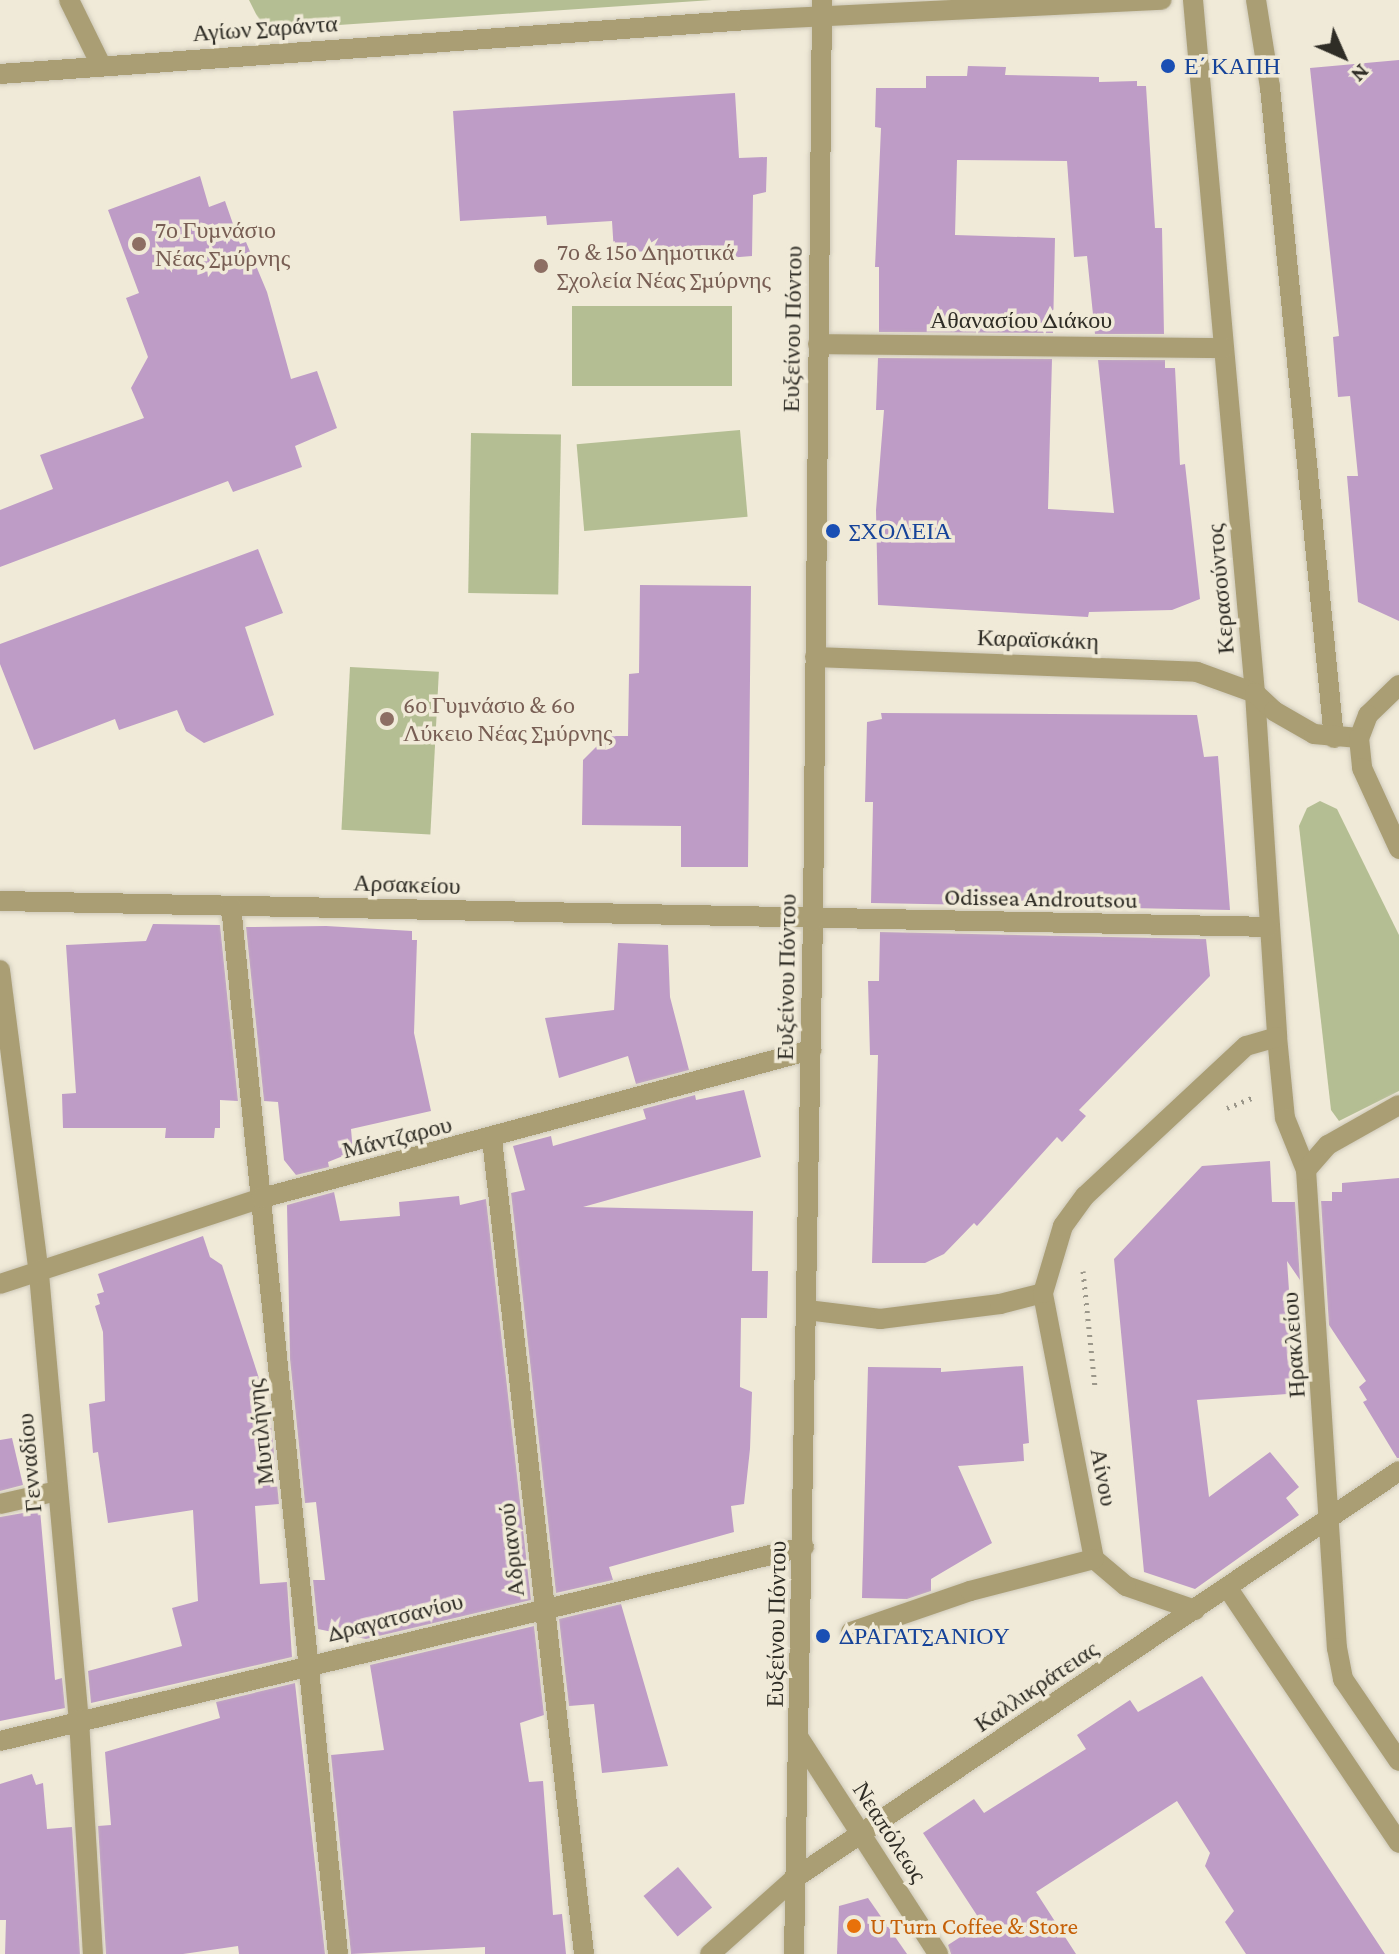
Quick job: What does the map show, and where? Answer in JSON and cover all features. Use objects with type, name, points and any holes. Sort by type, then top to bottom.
[{"type":"street","points":[[69,0],[101,65]]},
{"type":"street","name":"Αγίων Σαράντα","points":[[0,74],[822,9],[1162,0]]},
{"type":"street","name":"Κερασούντος","points":[[1193,0],[1255,693],[1282,1089],[1285,1118],[1306,1170]]},
{"type":"street","points":[[1256,0],[1270,87],[1334,738]]},
{"type":"street","name":"Ευξείνου Πόντου","points":[[794,1954],[804,1547],[822,9]]},
{"type":"street","name":"Αθανασίου Διάκου","points":[[818,344],[1223,348]]},
{"type":"street","name":"Καραϊσκάκη","points":[[815,657],[1197,672],[1255,693],[1295,726],[1334,738],[1359,738]]},
{"type":"street","points":[[1399,685],[1368,715],[1359,738],[1362,768],[1399,849]]},
{"type":"street","name":"Αρσακείου","points":[[0,901],[813,921]]},
{"type":"street","name":"Μυτιλήνης","points":[[231,906],[338,1954]]},
{"type":"street","name":"Odissea Androutsou","points":[[813,921],[1269,927]]},
{"type":"street","name":"Γενναδίου","points":[[0,970],[10,1097],[39,1274],[79,1720],[93,1954]]},
{"type":"street","points":[[807,1310],[880,1319],[1000,1304],[1043,1293],[1063,1226],[1085,1196],[1246,1046],[1277,1037]]},
{"type":"street","name":"Μάντζαρου","points":[[0,1284],[39,1274],[262,1198],[492,1139],[811,1050]]},
{"type":"street","points":[[1306,1170],[1328,1145],[1399,1105]]},
{"type":"street","name":"Αδριανού","points":[[492,1139],[584,1954]]},
{"type":"street","name":"Ηρακλείου","points":[[1306,1170],[1343,1679],[1399,1761]]},
{"type":"street","name":"Αίνου","points":[[1043,1293],[1094,1559]]},
{"type":"street","name":"Καλλικράτειας","points":[[710,1954],[795,1878],[1399,1471]]},
{"type":"street","points":[[0,1504],[57,1491]]},
{"type":"street","name":"Δραγατσανίου","points":[[0,1741],[310,1666],[544,1605],[804,1547]]},
{"type":"street","points":[[851,1632],[970,1591],[1094,1559],[1126,1586],[1195,1610]]},
{"type":"street","points":[[1227,1587],[1399,1843]]},
{"type":"street","name":"Νεαπόλεως","points":[[799,1738],[938,1954]]},
{"type":"path","points":[[1223,1110],[1282,1089]]},
{"type":"path","points":[[1083,1260],[1096,1398]]},
{"type":"green space","points":[[249,0],[712,0],[264,30]]},
{"type":"green space","points":[[572,306],[732,306],[732,386],[572,386]]},
{"type":"green space","points":[[740,430],[748,517],[584,531],[577,444]]},
{"type":"green space","points":[[471,433],[561,435],[558,595],[468,593]]},
{"type":"green space","points":[[350,667],[439,672],[430,834],[341,830]]},
{"type":"green space","points":[[1320,801],[1337,809],[1399,935],[1399,1091],[1339,1121],[1331,1110],[1299,826],[1307,808]]},
{"type":"building","points":[[1399,60],[1399,621],[1358,602],[1347,476],[1358,476],[1350,396],[1338,397],[1333,337],[1339,336],[1310,68]]},
{"type":"building","points":[[968,66],[1006,67],[1005,75],[1099,77],[1099,82],[1137,81],[1137,86],[1146,86],[1155,228],[1162,228],[1164,334],[1095,334],[1087,256],[1074,257],[1067,161],[957,160],[955,235],[1055,238],[1053,333],[879,332],[879,267],[875,267],[881,128],[875,127],[876,88],[926,88],[926,76],[967,76]]},
{"type":"building","points":[[735,93],[739,158],[767,157],[766,192],[753,195],[752,256],[703,260],[702,248],[614,253],[612,221],[547,225],[546,216],[460,221],[453,111]]},
{"type":"building","points":[[200,176],[209,207],[225,201],[240,244],[246,242],[267,292],[291,379],[317,371],[337,428],[295,446],[302,467],[233,492],[228,481],[0,567],[0,510],[53,489],[40,455],[144,418],[131,388],[148,357],[126,298],[139,293],[108,210]]},
{"type":"building","points":[[878,358],[1052,359],[1048,509],[1114,513],[1098,360],[1165,360],[1165,368],[1175,368],[1180,465],[1185,464],[1200,599],[1172,610],[1089,612],[1088,617],[878,605],[876,510],[884,410],[876,410]]},
{"type":"building","points":[[258,549],[283,613],[245,627],[274,715],[204,743],[186,731],[177,710],[119,730],[115,719],[34,750],[0,664],[0,644]]},
{"type":"building","points":[[640,585],[751,586],[748,867],[681,867],[681,826],[582,825],[583,760],[607,736],[628,736],[629,674],[639,673]]},
{"type":"building","points":[[881,713],[1197,715],[1204,757],[1218,756],[1230,910],[871,903],[873,802],[865,802],[867,722],[882,719]]},
{"type":"building","points":[[153,924],[220,925],[238,1101],[220,1100],[220,1128],[215,1128],[214,1138],[165,1138],[166,1128],[63,1128],[62,1094],[76,1093],[66,945],[146,941]]},
{"type":"building","points":[[326,926],[412,931],[412,940],[417,940],[414,1033],[431,1111],[351,1129],[353,1152],[328,1162],[329,1167],[296,1175],[284,1160],[278,1102],[264,1101],[246,927]]},
{"type":"building","points":[[880,932],[1206,939],[1210,976],[1079,1110],[1086,1116],[1062,1142],[1057,1137],[977,1226],[974,1223],[944,1254],[925,1263],[872,1263],[878,1055],[870,1055],[868,981],[879,981]]},
{"type":"building","points":[[618,943],[668,945],[670,997],[689,1070],[636,1084],[628,1056],[559,1078],[545,1018],[614,1010]]},
{"type":"building","points":[[744,1090],[761,1157],[583,1207],[753,1211],[752,1271],[768,1271],[767,1318],[741,1318],[740,1387],[752,1392],[744,1504],[731,1506],[734,1532],[609,1567],[613,1580],[556,1593],[511,1193],[525,1190],[513,1146],[551,1136],[553,1146],[646,1119],[643,1109],[695,1095],[696,1100]]},
{"type":"building","points":[[1270,1161],[1272,1202],[1295,1202],[1300,1280],[1287,1261],[1295,1379],[1287,1380],[1287,1394],[1197,1400],[1209,1497],[1270,1452],[1299,1487],[1286,1498],[1299,1515],[1195,1589],[1144,1572],[1114,1259],[1202,1166]]},
{"type":"building","points":[[1399,1178],[1397,1458],[1363,1402],[1367,1400],[1359,1387],[1366,1381],[1329,1325],[1321,1201],[1332,1201],[1332,1192],[1342,1192],[1342,1183]]},
{"type":"building","points":[[334,1192],[340,1221],[400,1216],[399,1202],[459,1196],[460,1205],[486,1199],[531,1600],[366,1639],[318,1629],[313,1580],[325,1580],[316,1502],[305,1503],[290,1359],[287,1205]]},
{"type":"building","points":[[203,1236],[210,1257],[222,1265],[270,1412],[279,1504],[255,1506],[260,1584],[287,1582],[292,1657],[91,1703],[88,1671],[182,1646],[172,1608],[198,1601],[193,1510],[108,1523],[98,1452],[93,1453],[89,1404],[105,1401],[103,1332],[95,1306],[100,1304],[97,1294],[104,1292],[98,1274]]},
{"type":"building","points":[[1023,1366],[1029,1443],[1023,1444],[1024,1461],[958,1466],[992,1543],[931,1579],[931,1591],[907,1599],[862,1598],[868,1367],[941,1368],[941,1372]]},
{"type":"building","points":[[12,1438],[23,1485],[0,1491],[0,1440]]},
{"type":"building","points":[[40,1510],[55,1680],[62,1678],[65,1708],[0,1721],[0,1517]]},
{"type":"building","points":[[621,1604],[668,1766],[602,1773],[594,1704],[569,1706],[559,1619]]},
{"type":"building","points":[[534,1626],[544,1715],[520,1723],[529,1782],[543,1781],[553,1915],[562,1914],[566,1954],[485,1954],[485,1947],[351,1954],[331,1755],[384,1750],[370,1665]]},
{"type":"building","points":[[1202,1676],[1385,1954],[1246,1954],[1225,1922],[1234,1911],[1205,1866],[1210,1853],[1177,1801],[1036,1892],[1076,1954],[951,1954],[948,1945],[982,1923],[923,1833],[974,1799],[984,1813],[1086,1749],[1077,1735],[1130,1700],[1138,1712]]},
{"type":"building","points":[[295,1683],[325,1954],[239,1954],[238,1946],[183,1954],[106,1954],[98,1826],[111,1825],[105,1752],[220,1718],[216,1702]]},
{"type":"building","points":[[32,1774],[36,1785],[43,1783],[47,1829],[72,1827],[80,1954],[5,1954],[6,1920],[0,1920],[0,1784]]},
{"type":"building","points":[[678,1867],[712,1908],[678,1937],[644,1896]]},
{"type":"building","points":[[868,1898],[907,1954],[837,1954],[839,1906]]},
{"type":"place","name":"Ε΄ ΚΑΠΗ","points":[[1168,66]]},
{"type":"place","name":"7ο Γυμνάσιο Νέας Σμύρνης","points":[[139,244]]},
{"type":"place","name":"7ο & 15ο Δημοτικά Σχολεία Νέας Σμύρνης","points":[[541,266]]},
{"type":"place","name":"ΣΧΟΛΕΙΑ","points":[[833,531]]},
{"type":"place","name":"6ο Γυμνάσιο & 6ο Λύκειο Νέας Σμύρνης","points":[[387,719]]},
{"type":"place","name":"ΔΡΑΓΑΤΣΑΝΙΟΥ","points":[[823,1636]]},
{"type":"place","name":"U Turn Coffee & Store","points":[[854,1926]]}]
